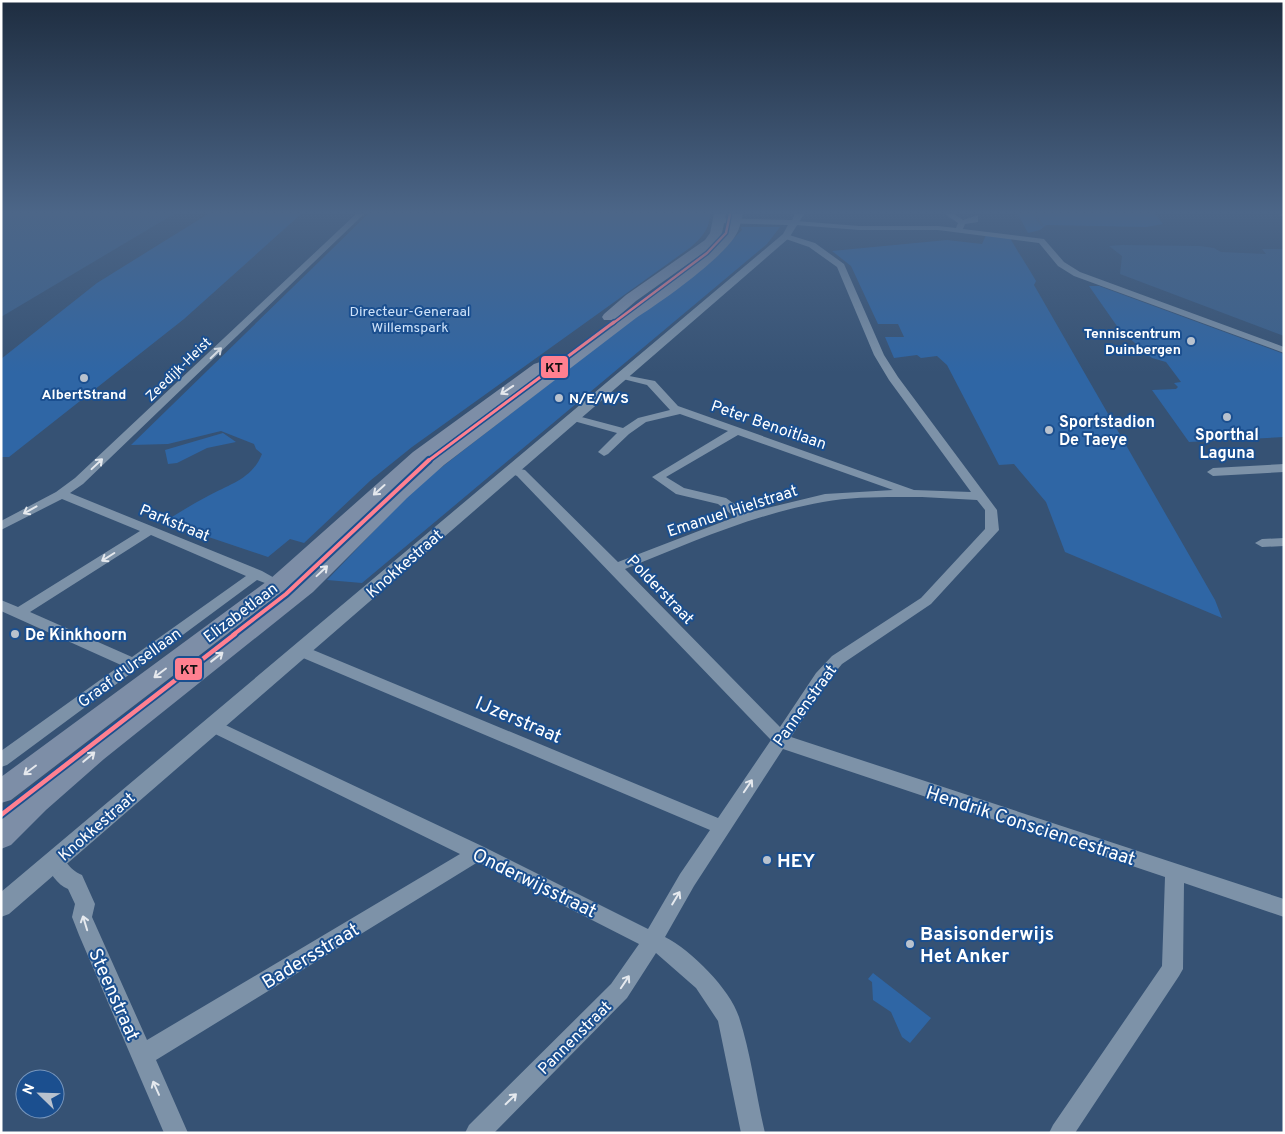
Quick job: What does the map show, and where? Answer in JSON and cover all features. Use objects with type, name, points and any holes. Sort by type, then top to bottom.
[{"type":"main road","name":"Elizabetlaan","points":[[1,792],[278,584],[419,456],[675,267]]},
{"type":"main road","name":"Elizabetlaan","points":[[1,837],[36,802],[81,764],[305,587],[400,494],[438,461],[624,320],[652,302],[696,267]]},
{"type":"street","name":"Zeedijk-Heist","points":[[1,526],[60,495],[79,481],[305,267]]},
{"type":"street","name":"Knokkestraat","points":[[1,907],[750,267]]},
{"type":"street","name":"Pannenstraat","points":[[477,1133],[619,991],[722,827],[822,677],[837,660],[926,601],[983,542],[992,530],[993,518],[991,510],[892,378],[879,355],[841,267]]},
{"type":"street","points":[[1066,267],[1077,274],[1284,350]]},
{"type":"street","name":"Peter Benoitlaan","points":[[623,376],[651,383],[671,405],[681,410],[908,490],[911,494]]},
{"type":"street","points":[[604,452],[625,432],[642,420],[681,410]]},
{"type":"street","points":[[574,418],[625,432]]},
{"type":"street","points":[[738,430],[658,477],[680,492],[722,501],[746,519]]},
{"type":"street","points":[[1213,472],[1284,468]]},
{"type":"street","name":"Polderstraat","points":[[512,471],[520,473],[616,568],[780,738]]},
{"type":"street","name":"Emanuel Hielstraat","points":[[616,568],[746,519],[784,507],[825,498],[911,494],[981,496]]},
{"type":"street","name":"Parkstraat","points":[[60,495],[71,497],[278,584]]},
{"type":"street","points":[[19,613],[149,531]]},
{"type":"street","points":[[1262,543],[1284,542]]},
{"type":"street","name":"Graaf d'Ursellaan","points":[[1,760],[257,574]]},
{"type":"street","points":[[1,605],[134,664]]},
{"type":"street","name":"IJzerstraat","points":[[301,651],[722,827]]},
{"type":"street","name":"Onderwijsstraat","points":[[213,726],[477,853],[666,948],[704,982],[728,1017],[753,1133]]},
{"type":"street","name":"Hendrik Consciencestraat","points":[[780,738],[804,750],[1284,908]]},
{"type":"street","name":"Badersstraat","points":[[142,1056],[477,853]]},
{"type":"street","name":"Steenstraat","points":[[54,862],[68,880],[75,881],[84,904],[82,917],[176,1133]]},
{"type":"street","points":[[1061,1133],[1172,969],[1175,872]]},
{"type":"green space","points":[[123,267],[242,267],[184,319],[9,457],[1,457],[1,359],[97,283]]},
{"type":"green space","name":"Directeur-Generaal Willemspark","points":[[314,267],[663,267],[412,447],[371,480],[304,543],[290,539],[268,557],[164,522],[246,475],[258,462],[262,454],[256,449],[254,444],[221,431],[168,444],[131,445]]},
{"type":"green space","points":[[700,267],[740,267],[362,583],[327,580],[416,487]]},
{"type":"green space","name":"Sportstadion De Taeye","points":[[851,267],[1027,267],[1036,281],[1034,285],[1215,600],[1222,618],[1065,552],[1046,502],[1014,464],[999,465],[947,365],[937,356],[921,358],[917,355],[894,358],[885,337],[904,337],[898,324],[878,324]]},
{"type":"green space","points":[[1089,286],[1099,286],[1284,354],[1284,437],[1189,442],[1152,390],[1176,389],[1178,387],[1174,383],[1181,382],[1166,362],[1152,358],[1119,329]]},
{"type":"green space","points":[[223,433],[236,442],[207,448],[177,463],[168,464],[165,450]]},
{"type":"green space","points":[[873,973],[931,1018],[910,1043],[902,1037],[891,1012],[873,1000],[872,982],[868,979]]},
{"type":"shaded area","points":[[1,267],[85,267],[1,317]]},
{"type":"shaded area","points":[[1121,267],[1284,267],[1284,336],[1120,274]]},
{"type":"transit line","name":"KT","points":[[1,815],[286,594],[429,460],[688,267]]},
{"type":"place","name":"Tenniscentrum Duinbergen","points":[[1191,341]]},
{"type":"place","name":"AlbertStrand","points":[[84,378]]},
{"type":"place","name":"N/E/W/S","points":[[559,398]]},
{"type":"place","name":"Sporthal Laguna","points":[[1227,417]]},
{"type":"place","name":"Sportstadion De Taeye","points":[[1049,430]]},
{"type":"place","name":"De Kinkhoorn","points":[[15,634]]},
{"type":"place","name":"HEY","points":[[767,860]]},
{"type":"place","name":"Basisonderwijs Het Anker","points":[[910,944]]}]
